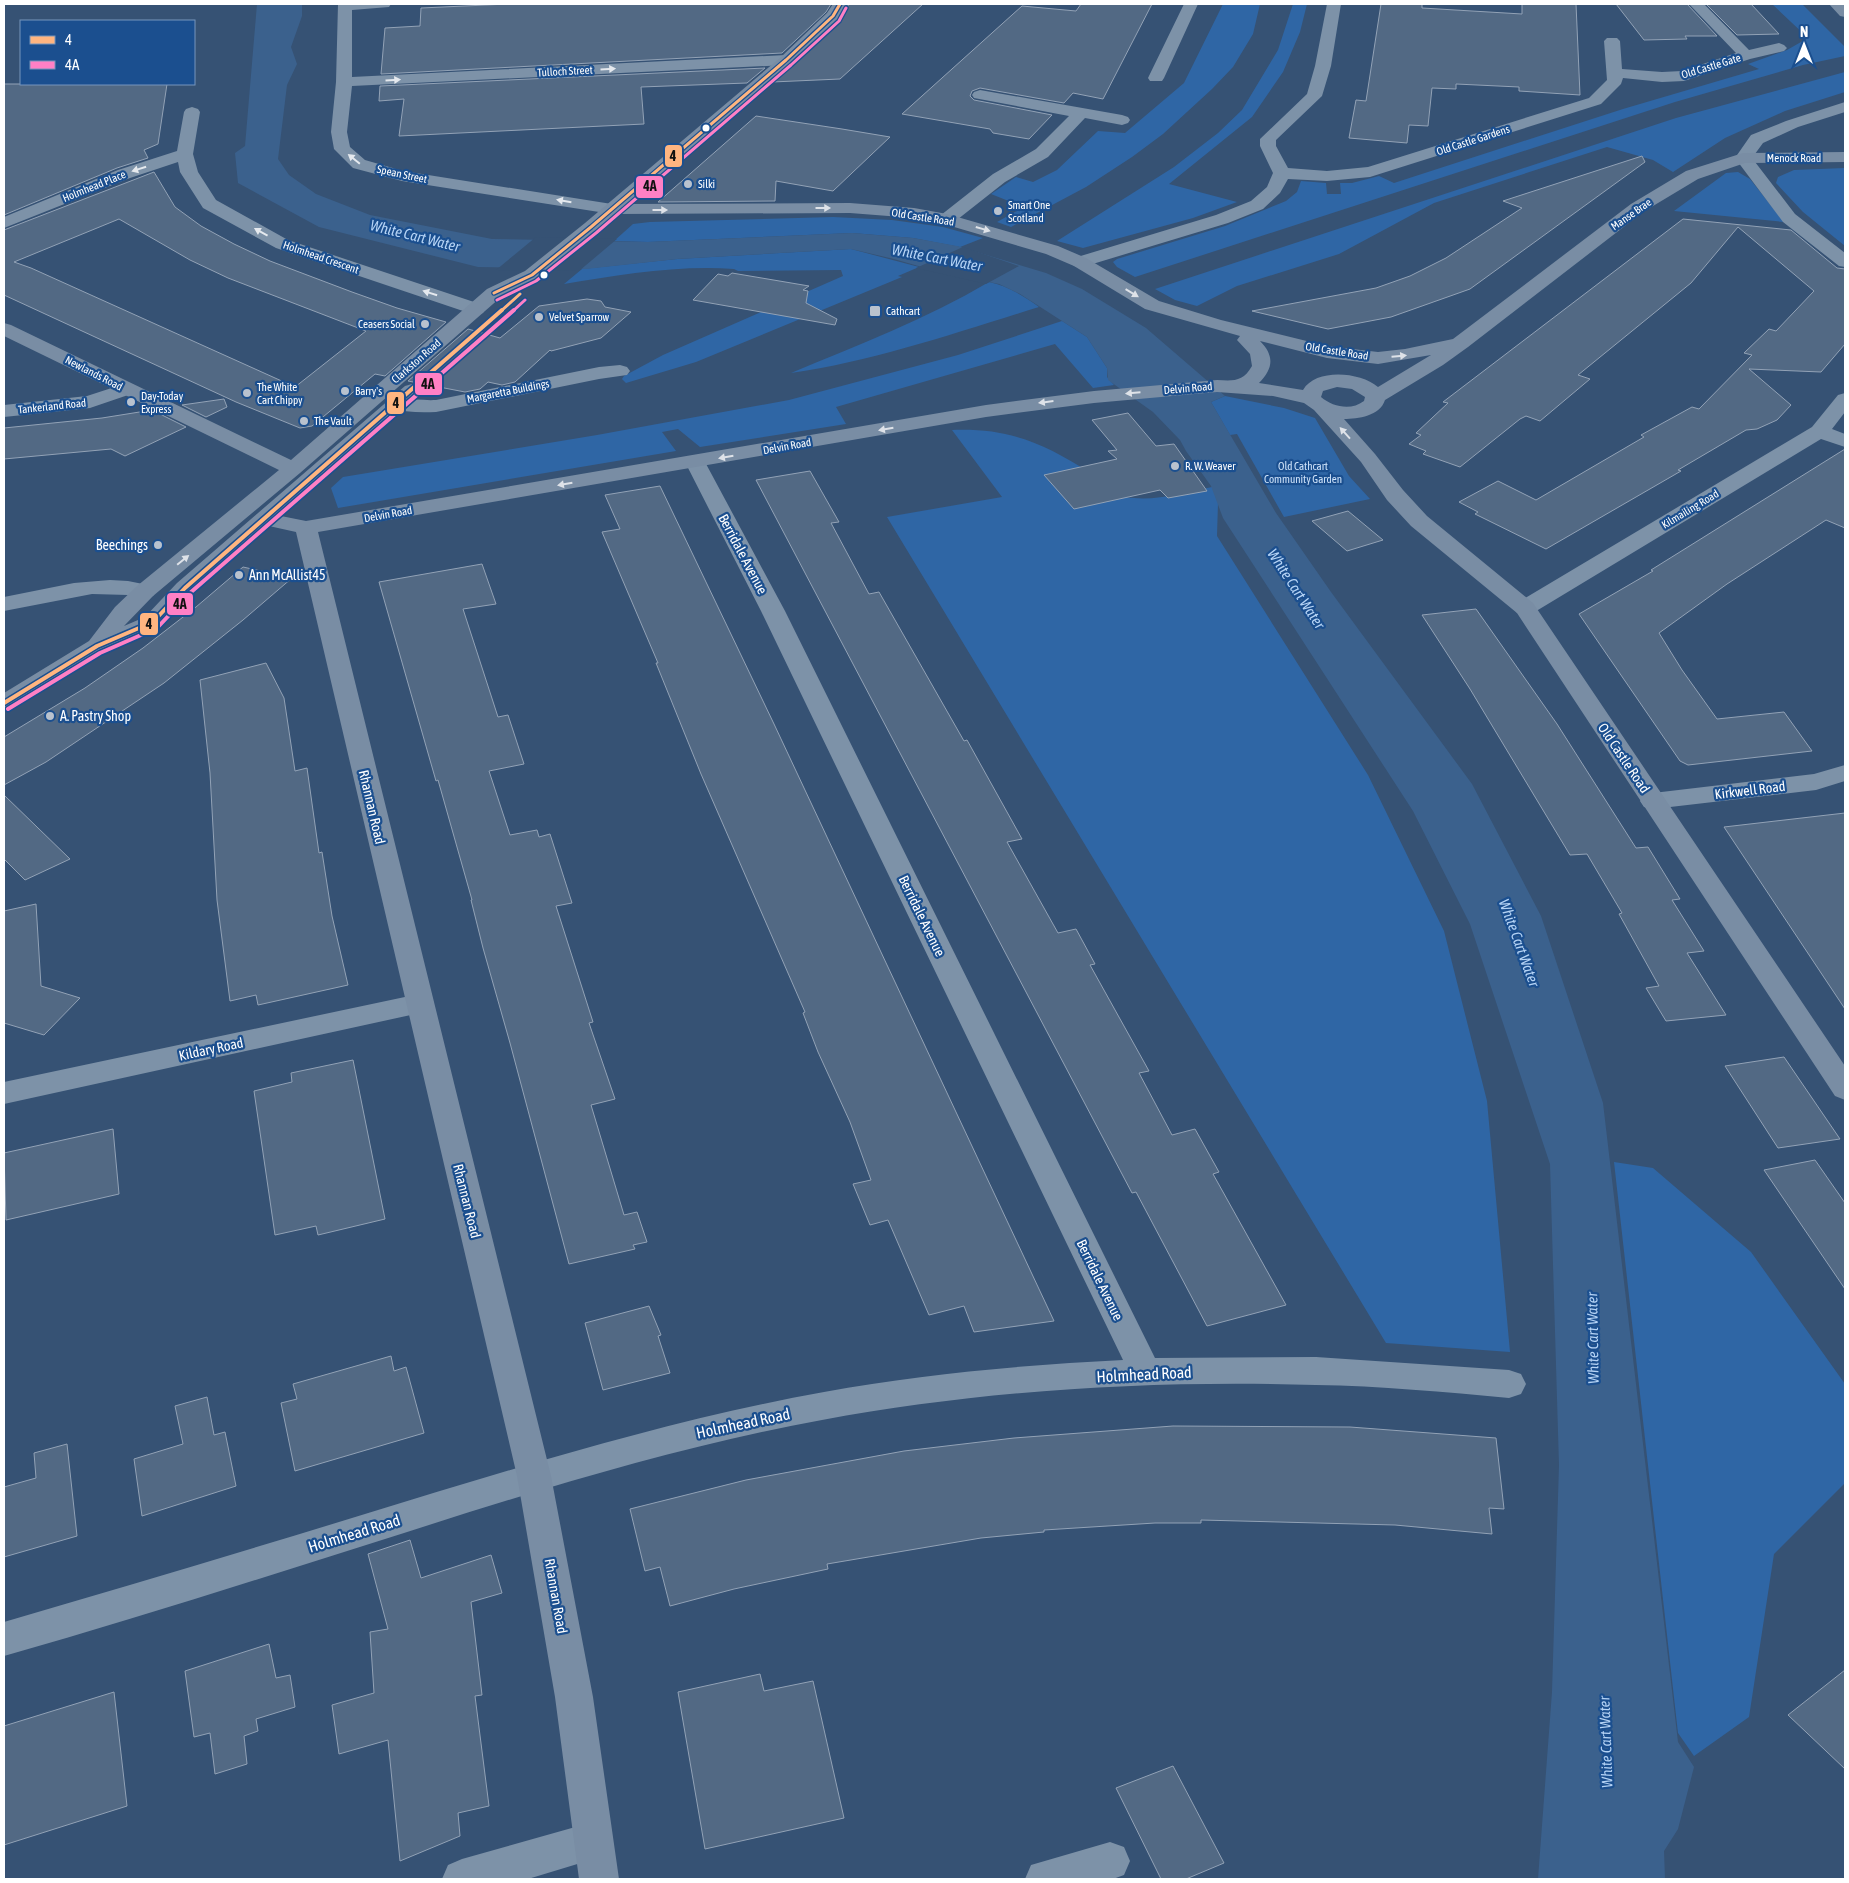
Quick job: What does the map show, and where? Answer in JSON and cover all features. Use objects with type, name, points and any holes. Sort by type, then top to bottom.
[{"type":"main road","points":[[532,275],[612,210],[786,60],[833,16],[840,4]]},
{"type":"main road","points":[[1836,4],[1845,13]]},
{"type":"main road","name":"Menock Road","points":[[1744,158],[1845,157]]},
{"type":"main road","name":"Manse Brae","points":[[1374,400],[1461,343],[1637,208],[1692,175],[1744,158]]},
{"type":"main road","name":"Old Castle Road","points":[[612,210],[850,208],[914,213],[947,219],[1052,250],[1080,262],[1152,306],[1214,324],[1327,352],[1378,358],[1406,356],[1461,343]]},
{"type":"main road","name":"Clarkston Road","points":[[97,646],[123,612],[145,591],[292,468],[494,293],[532,275]]},
{"type":"main road","name":"Clarkston Road","points":[[4,703],[97,646],[153,622],[185,588],[266,519],[520,294],[532,275]]},
{"type":"main road","name":"Old Castle Road","points":[[1214,324],[1309,368],[1366,388],[1374,400]]},
{"type":"main road","name":"Newlands Road","points":[[4,328],[292,468]]},
{"type":"main road","points":[[1239,387],[1250,382],[1256,375],[1262,362],[1261,355],[1248,340]]},
{"type":"main road","name":"Manse Brae","points":[[1343,381],[1377,379],[1400,374],[1436,361]]},
{"type":"main road","points":[[1343,381],[1319,384],[1310,393],[1316,403],[1331,410],[1352,412],[1370,407],[1374,400]]},
{"type":"main road","name":"Delvin Road","points":[[266,519],[306,528],[996,410],[1094,397],[1217,386],[1273,390],[1316,403]]},
{"type":"main road","points":[[1368,458],[1368,435],[1374,400]]},
{"type":"main road","name":"Old Castle Road","points":[[1316,403],[1368,458],[1395,495],[1419,520],[1525,608],[1845,1089]]},
{"type":"main road","name":"Clarkston Road","points":[[266,519],[292,468]]},
{"type":"main road","name":"Rhannan Road","points":[[306,528],[534,1476],[574,1698],[599,1879]]},
{"type":"street","points":[[345,5],[384,4]]},
{"type":"street","points":[[1156,78],[1191,4]]},
{"type":"street","points":[[1080,262],[1222,219],[1257,206],[1274,189],[1282,173],[1268,146],[1268,139],[1314,96],[1323,66],[1334,4]]},
{"type":"street","name":"Old Castle Gate","points":[[1696,4],[1746,55]]},
{"type":"street","name":"Spean Street","points":[[345,5],[344,82],[339,132],[342,149],[359,164],[402,176],[612,210]]},
{"type":"street","points":[[1612,42],[1616,73]]},
{"type":"street","name":"Old Castle Gate","points":[[1616,73],[1662,77],[1684,76],[1746,55],[1779,48]]},
{"type":"street","name":"Tulloch Street","points":[[344,82],[786,60]]},
{"type":"street","name":"Old Castle Gardens","points":[[1282,173],[1327,176],[1361,173],[1404,163],[1595,101],[1615,81],[1616,73]]},
{"type":"street","points":[[980,95],[1122,120]]},
{"type":"street","points":[[1845,106],[1792,124],[1757,139],[1744,158],[1789,218],[1845,262]]},
{"type":"street","name":"Holmhead Crescent","points":[[192,112],[185,154],[189,172],[209,204],[282,244],[476,309]]},
{"type":"street","points":[[947,219],[998,178],[1042,153],[1081,113]]},
{"type":"street","name":"Holmhead Place","points":[[4,223],[124,174],[185,154]]},
{"type":"street","name":"Margaretta Buildings","points":[[395,404],[416,407],[436,406],[599,373],[620,371]]},
{"type":"street","name":"Tankerland Road","points":[[4,411],[90,402],[127,389]]},
{"type":"street","name":"Kilmailing Road","points":[[1525,608],[1818,431],[1845,399]]},
{"type":"street","points":[[1818,431],[1845,441]]},
{"type":"street","name":"Berridale Avenue","points":[[694,462],[773,612],[1146,1373]]},
{"type":"street","points":[[4,604],[98,587],[132,587],[145,591]]},
{"type":"street","name":"Kirkwell Road","points":[[1653,802],[1816,782],[1845,773]]},
{"type":"street","name":"Kildary Road","points":[[4,1093],[419,1004]]},
{"type":"street","name":"Holmhead Road","points":[[4,1639],[246,1567],[534,1476],[737,1424],[890,1395],[1032,1380],[1225,1370],[1316,1371],[1510,1384]]},
{"type":"street","points":[[462,1879],[593,1841]]},
{"type":"street","points":[[1044,1879],[1110,1861]]},
{"type":"green space","points":[[1223,4],[1260,4],[1253,34],[1233,67],[1212,89],[1163,134],[1086,187],[1011,227],[997,222],[1024,207],[991,194],[1016,177],[1033,182],[1057,170],[1098,131],[1125,133],[1184,83]]},
{"type":"green space","points":[[1293,4],[1307,4],[1300,32],[1283,72],[1252,117],[1169,184],[1237,202],[1193,218],[1083,248],[1057,241],[1174,167],[1218,133],[1242,110],[1278,50]]},
{"type":"green space","points":[[1772,4],[1802,4],[1845,47],[1845,56],[1803,65],[1675,102],[1135,277],[1117,267],[1113,262],[1117,259],[1225,226],[1286,201],[1297,192],[1301,181],[1326,183],[1327,194],[1341,194],[1340,183],[1352,183],[1379,176],[1394,183],[1623,109],[1759,69],[1748,64],[1787,50],[1808,38]]},
{"type":"green space","points":[[1845,72],[1845,92],[1785,111],[1725,138],[1673,172],[1653,160],[1607,147],[1434,203],[1339,254],[1237,286],[1197,306],[1175,300],[1155,289],[1676,118]]},
{"type":"green space","points":[[1845,168],[1845,246],[1803,212],[1776,183],[1778,177],[1794,170]]},
{"type":"green space","points":[[1738,172],[1750,179],[1784,222],[1674,211],[1726,173]]},
{"type":"green space","points":[[833,217],[892,220],[943,227],[983,238],[960,247],[913,238],[852,233],[648,242],[614,241],[633,224],[650,222]]},
{"type":"green space","points":[[851,249],[919,267],[898,276],[902,277],[696,362],[626,383],[622,379],[624,376],[663,355],[843,276],[841,270],[738,271],[734,269],[691,268],[606,277],[564,284],[582,269],[677,259]]},
{"type":"green space","points":[[989,282],[1016,292],[1039,307],[885,353],[822,368],[791,373],[916,320]]},
{"type":"green space","points":[[1062,321],[1087,337],[1107,368],[1107,377],[1114,385],[1093,388],[1055,344],[836,407],[846,424],[700,447],[678,429],[662,432],[676,451],[338,508],[331,488],[343,477],[597,435],[789,400],[958,355]]},
{"type":"green space","name":"Old Cathcart Community Garden","points":[[1225,396],[1284,408],[1315,418],[1349,476],[1370,499],[1284,517],[1237,434],[1230,435],[1211,402]]},
{"type":"green space","points":[[952,430],[991,432],[1025,439],[1074,462],[1125,497],[1158,498],[1212,487],[1218,503],[1217,536],[1368,775],[1444,931],[1487,1101],[1510,1352],[1386,1343],[887,517],[1002,497]]},
{"type":"green space","points":[[1614,1162],[1653,1168],[1751,1252],[1845,1384],[1845,1483],[1774,1554],[1749,1717],[1694,1756],[1678,1733]]},
{"type":"water","name":"White Cart Water","points":[[257,4],[302,4],[302,16],[291,47],[297,64],[287,85],[278,159],[289,175],[316,194],[370,215],[492,239],[648,242],[852,233],[913,238],[957,246],[1046,273],[1082,289],[1146,328],[1225,396],[1211,402],[1276,513],[1331,592],[1472,784],[1541,916],[1603,1103],[1678,1742],[1694,1767],[1678,1829],[1664,1851],[1665,1879],[1538,1879],[1552,1692],[1559,1465],[1550,1164],[1470,924],[1413,811],[1223,518],[1211,486],[1180,440],[1153,412],[1108,380],[1107,368],[1087,337],[1020,294],[999,284],[939,272],[851,249],[677,259],[586,269],[478,267],[319,227],[238,183],[235,153],[245,146]]},
{"type":"pier","points":[[536,237],[617,239],[579,271],[496,270]]},
{"type":"pier","points":[[963,247],[1019,266],[986,284],[916,268]]},
{"type":"building","points":[[508,4],[831,4],[826,12],[782,53],[381,74],[385,28],[420,26],[421,8]]},
{"type":"building","points":[[849,4],[923,4],[840,79],[772,82],[839,20]]},
{"type":"building","points":[[1081,4],[1152,4],[1103,99],[1073,93],[1064,103],[980,88],[972,91],[970,96],[974,100],[1052,115],[1029,139],[993,133],[990,129],[902,114],[1022,6],[1076,11]]},
{"type":"building","points":[[1381,4],[1422,4],[1422,8],[1522,14],[1522,4],[1576,4],[1580,95],[1519,91],[1519,87],[1456,84],[1456,89],[1432,88],[1428,126],[1409,125],[1407,143],[1349,138],[1356,100],[1366,101]]},
{"type":"building","points":[[1616,4],[1687,4],[1717,36],[1685,36],[1687,39],[1644,40]]},
{"type":"building","points":[[1706,4],[1751,4],[1779,34],[1737,35]]},
{"type":"building","points":[[765,68],[747,83],[641,87],[644,124],[399,136],[404,99],[379,101],[380,86]]},
{"type":"building","points":[[4,84],[167,85],[158,144],[144,150],[148,158],[117,168],[4,215]]},
{"type":"building","points":[[756,116],[890,137],[833,191],[776,181],[775,201],[658,202]]},
{"type":"building","points":[[1642,156],[1645,162],[1470,289],[1391,317],[1328,329],[1252,311],[1376,288],[1410,276],[1446,258],[1522,208],[1503,201]]},
{"type":"building","points":[[154,172],[175,207],[201,226],[234,244],[270,261],[352,292],[397,308],[446,322],[385,376],[375,374],[312,426],[300,428],[236,402],[4,295],[4,230]],"holes":[[[119,219],[190,260],[228,278],[366,331],[295,387],[14,262]]]},
{"type":"building","points":[[1683,219],[1791,230],[1837,268],[1845,269],[1845,344],[1821,372],[1749,369],[1791,405],[1777,420],[1757,429],[1746,430],[1678,470],[1681,471],[1546,549],[1475,514],[1478,512],[1459,502],[1498,481],[1536,500],[1644,437],[1641,435],[1692,407],[1699,409],[1752,355],[1744,353],[1769,329],[1776,331],[1814,291],[1738,227],[1691,283],[1578,375],[1590,379],[1540,421],[1526,416],[1520,419],[1460,467],[1423,454],[1426,451],[1409,444],[1421,435],[1416,433],[1448,403],[1443,402]]},
{"type":"building","points":[[732,273],[809,286],[803,290],[808,291],[806,303],[837,319],[835,325],[693,300],[718,274],[728,276]]},
{"type":"building","points":[[587,299],[601,301],[605,307],[631,312],[601,338],[550,350],[515,382],[502,385],[488,382],[480,389],[465,392],[408,381],[468,329],[500,338],[539,306]]},
{"type":"building","points":[[224,399],[227,407],[206,417],[182,405]]},
{"type":"building","points":[[152,410],[186,427],[125,456],[111,449],[4,459],[4,428],[102,418]]},
{"type":"building","points":[[1128,413],[1156,446],[1174,444],[1207,491],[1168,498],[1160,490],[1074,509],[1044,475],[1117,459],[1108,451],[1117,450],[1092,420]]},
{"type":"building","points":[[1845,449],[1845,528],[1826,520],[1727,584],[1659,633],[1682,670],[1717,719],[1784,712],[1812,751],[1688,765],[1680,761],[1579,614],[1653,571],[1651,570]]},
{"type":"building","points":[[810,471],[839,522],[831,523],[869,594],[879,592],[964,741],[967,740],[1022,839],[1007,842],[1058,933],[1076,929],[1095,964],[1090,965],[1149,1071],[1139,1073],[1172,1135],[1195,1129],[1219,1172],[1213,1174],[1286,1305],[1207,1326],[1136,1192],[1132,1193],[756,480]]},
{"type":"building","points":[[660,486],[774,724],[1054,1321],[974,1332],[964,1306],[929,1315],[888,1220],[870,1225],[853,1184],[871,1180],[850,1122],[818,1052],[803,1013],[805,1012],[701,774],[656,663],[658,663],[602,532],[620,529],[605,495]]},
{"type":"building","points":[[1348,511],[1383,540],[1347,551],[1312,521]]},
{"type":"building","points":[[482,564],[496,604],[463,609],[498,717],[508,715],[524,764],[489,771],[510,835],[537,830],[539,837],[550,834],[572,903],[556,906],[593,1022],[589,1023],[615,1099],[591,1105],[624,1215],[637,1212],[647,1242],[633,1245],[635,1249],[569,1264],[483,948],[472,900],[379,582]]},
{"type":"building","points":[[243,567],[292,578],[164,683],[46,762],[4,785],[4,737],[85,688],[143,648]]},
{"type":"building","points":[[1476,609],[1557,724],[1636,848],[1648,847],[1680,899],[1672,900],[1704,951],[1687,953],[1726,1015],[1666,1021],[1646,988],[1659,986],[1619,914],[1622,913],[1587,854],[1570,855],[1470,689],[1422,615]]},
{"type":"building","points":[[266,663],[284,698],[295,771],[307,768],[319,853],[322,852],[332,916],[348,985],[258,1005],[256,995],[230,1001],[217,900],[210,773],[200,680]]},
{"type":"building","points":[[4,795],[70,859],[25,880],[4,859]]},
{"type":"building","points":[[1845,813],[1845,1009],[1724,827]]},
{"type":"building","points":[[36,904],[41,986],[80,998],[44,1035],[4,1023],[4,911]]},
{"type":"building","points":[[1784,1057],[1840,1139],[1778,1148],[1725,1066]]},
{"type":"building","points":[[353,1060],[385,1219],[318,1235],[316,1226],[275,1235],[254,1091],[292,1082],[291,1073]]},
{"type":"building","points":[[113,1129],[119,1194],[6,1220],[4,1153]]},
{"type":"building","points":[[1815,1160],[1845,1203],[1845,1289],[1764,1170]]},
{"type":"building","points":[[649,1306],[661,1335],[658,1336],[670,1373],[603,1390],[585,1323]]},
{"type":"building","points":[[391,1356],[394,1371],[406,1367],[424,1433],[295,1471],[281,1403],[297,1399],[293,1384]]},
{"type":"building","points":[[207,1397],[214,1435],[225,1432],[236,1486],[142,1516],[134,1459],[183,1444],[175,1406]]},
{"type":"building","points":[[1173,1426],[1350,1427],[1496,1438],[1504,1509],[1489,1508],[1492,1534],[1395,1525],[1201,1520],[1201,1523],[1155,1523],[1044,1530],[1044,1532],[981,1538],[827,1564],[828,1569],[734,1589],[670,1606],[660,1567],[645,1571],[630,1509],[746,1480],[904,1451],[1014,1438]]},
{"type":"building","points":[[67,1444],[77,1536],[4,1557],[4,1487],[36,1478],[34,1453]]},
{"type":"building","points":[[410,1540],[421,1578],[491,1555],[502,1593],[471,1602],[482,1695],[475,1696],[489,1806],[458,1813],[460,1836],[400,1861],[388,1740],[339,1754],[332,1705],[374,1693],[370,1632],[388,1629],[368,1554]]},
{"type":"building","points":[[269,1644],[276,1678],[290,1675],[295,1707],[256,1719],[258,1731],[244,1736],[247,1764],[215,1774],[210,1733],[194,1737],[185,1671]]},
{"type":"building","points":[[1845,1670],[1845,1769],[1788,1715]]},
{"type":"building","points":[[760,1674],[764,1691],[813,1681],[844,1818],[705,1849],[678,1692]]},
{"type":"building","points":[[114,1692],[127,1806],[4,1845],[4,1726]]},
{"type":"building","points":[[1173,1766],[1224,1863],[1186,1879],[1161,1879],[1116,1788]]},
{"type":"transit line","name":"4","points":[[494,293],[532,275],[591,227],[786,60],[833,16],[840,4]]},
{"type":"transit line","name":"4A","points":[[497,300],[536,281],[596,233],[791,65],[839,21],[846,8]]},
{"type":"transit line","name":"4","points":[[4,703],[97,646],[153,622],[185,588],[520,294]]},
{"type":"transit line","name":"4A","points":[[8,709],[100,653],[157,628],[190,593],[525,300]]},
{"type":"place","name":"Silki","points":[[688,184]]},
{"type":"place","name":"Smart One Scotland","points":[[998,211]]},
{"type":"place","name":"Cathcart","points":[[875,311]]},
{"type":"place","name":"Velvet Sparrow","points":[[539,317]]},
{"type":"place","name":"Ceasers Social","points":[[425,324]]},
{"type":"place","name":"Barry's","points":[[345,391]]},
{"type":"place","name":"The White Cart Chippy","points":[[247,393]]},
{"type":"place","name":"Day-Today Express","points":[[131,402]]},
{"type":"place","name":"The Vault","points":[[304,421]]},
{"type":"place","name":"R. W. Weaver","points":[[1175,466]]},
{"type":"place","name":"Beechings","points":[[158,545]]},
{"type":"place","name":"Ann McAllist45","points":[[239,575]]},
{"type":"place","name":"A. Pastry Shop","points":[[50,716]]}]
